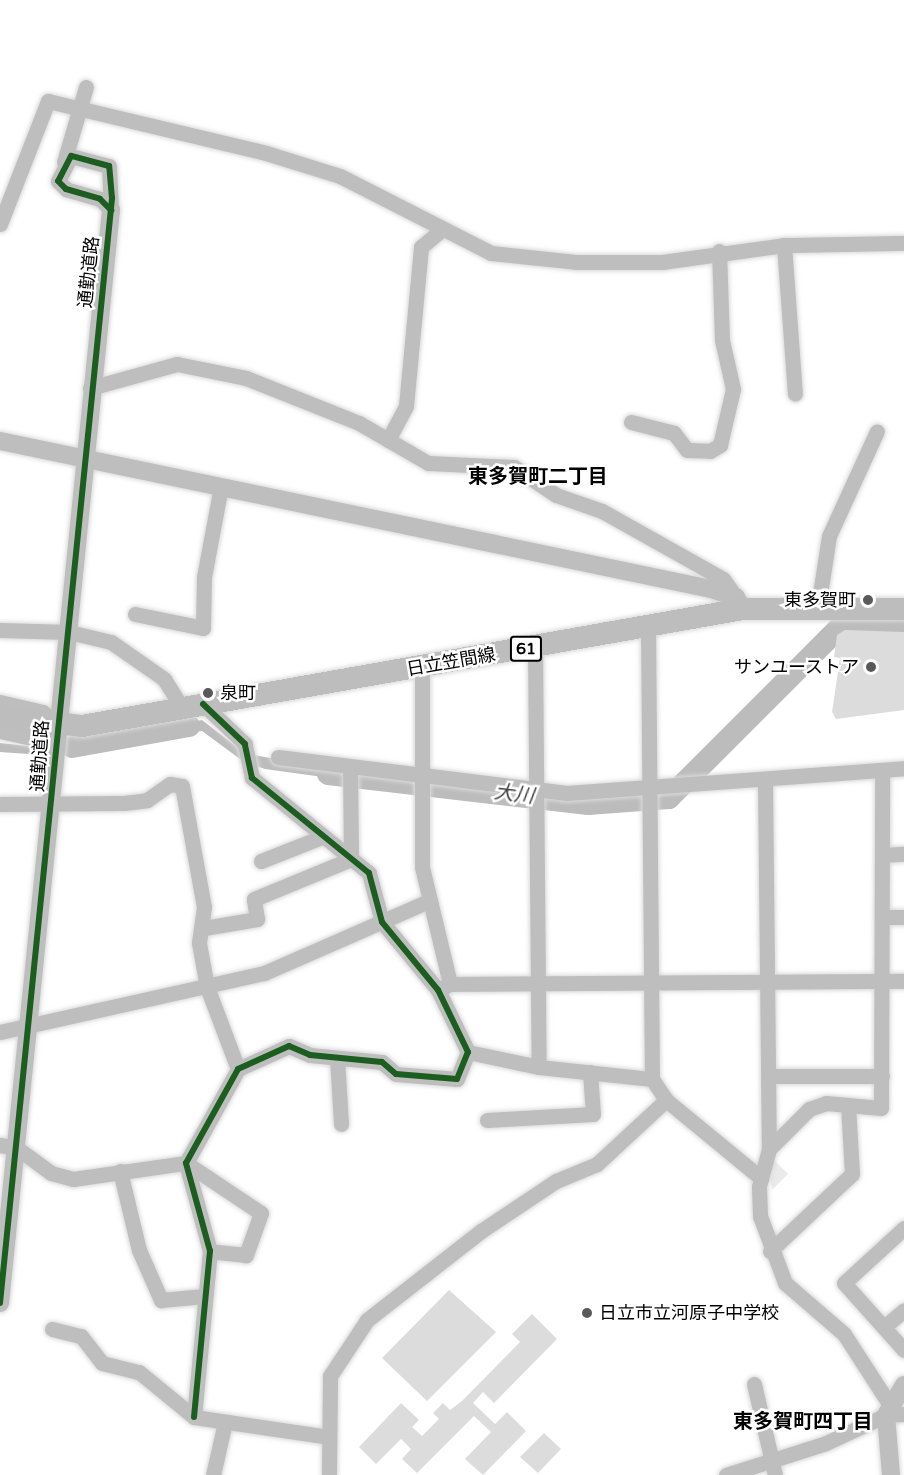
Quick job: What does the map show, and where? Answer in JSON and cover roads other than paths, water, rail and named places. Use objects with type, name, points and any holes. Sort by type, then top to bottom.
[{"type":"main road","name":"日立笠間線","points":[[0,716],[57,727],[535,647],[648,626],[740,603],[904,609]]},
{"type":"street","points":[[86,87],[58,181],[66,189],[100,199],[111,210]]},
{"type":"street","points":[[0,224],[48,101],[81,106],[340,176],[393,200],[441,230],[491,253],[576,262],[663,262],[719,251],[784,245],[904,243]]},
{"type":"street","points":[[64,162],[71,156],[109,166],[111,210]]},
{"type":"street","name":"通勤道路","points":[[0,1303],[9,1146],[27,1026],[57,727],[69,632],[90,388],[111,210]]},
{"type":"street","points":[[388,440],[406,406],[421,248],[441,230]]},
{"type":"street","points":[[784,245],[795,394]]},
{"type":"street","points":[[631,422],[675,433],[687,450],[710,451],[720,444],[733,389],[722,340],[719,251]]},
{"type":"street","points":[[90,388],[154,367],[206,368],[297,397],[388,440],[428,463],[514,467],[556,495],[602,511],[723,579],[740,603]]},
{"type":"street","points":[[818,607],[829,536],[878,430]]},
{"type":"street","points":[[0,441],[221,486],[740,603]]},
{"type":"street","points":[[135,614],[203,628],[204,577],[221,486]]},
{"type":"street","points":[[648,626],[652,1079],[666,1100],[761,1178]]},
{"type":"street","points":[[0,630],[69,632],[111,642],[138,657],[193,706],[245,744],[252,778],[369,873],[382,922],[444,987],[537,983],[904,981]]},
{"type":"street","points":[[535,647],[539,1067]]},
{"type":"street","points":[[194,1417],[210,1251],[186,1163],[238,1069],[289,1046],[337,1058],[382,1062],[396,1074],[457,1079],[468,1052],[444,987],[422,867],[422,667]]},
{"type":"street","points":[[0,702],[43,712],[57,727],[40,740],[0,731]]},
{"type":"street","points":[[278,758],[350,773],[536,796],[651,795],[681,786],[904,768]]},
{"type":"street","points":[[770,1149],[809,1108],[826,1102],[881,1107],[882,770]]},
{"type":"street","points":[[350,773],[351,859]]},
{"type":"street","points":[[765,780],[770,1149],[761,1178],[760,1216],[770,1251],[785,1283],[844,1334],[893,1411]]},
{"type":"street","points":[[0,804],[124,803],[147,800],[170,783],[182,786],[204,928],[199,943],[207,987],[238,1069]]},
{"type":"street","points":[[261,861],[322,837]]},
{"type":"street","points":[[882,855],[904,854]]},
{"type":"street","points":[[204,928],[257,919],[254,899],[351,859]]},
{"type":"street","points":[[0,1032],[264,974],[429,901]]},
{"type":"street","points":[[882,917],[904,917]]},
{"type":"street","points":[[468,1052],[539,1067],[652,1079]]},
{"type":"street","points":[[337,1058],[341,1124]]},
{"type":"street","points":[[488,1120],[593,1114],[590,1072]]},
{"type":"street","points":[[768,1076],[882,1076]]},
{"type":"street","points":[[329,1475],[330,1376],[367,1320],[481,1231],[556,1181],[597,1164],[666,1100]]},
{"type":"street","points":[[770,1251],[852,1174],[848,1105]]},
{"type":"street","points":[[9,1146],[51,1173],[73,1179],[186,1163],[261,1213],[246,1255],[210,1251]]},
{"type":"street","points":[[120,1171],[139,1250],[161,1300],[204,1296]]},
{"type":"street","points":[[904,1228],[844,1283],[904,1350]]},
{"type":"street","points":[[884,1327],[904,1310]]},
{"type":"street","points":[[52,1329],[81,1336],[102,1363],[139,1372],[194,1417],[329,1437]]},
{"type":"street","points":[[754,1384],[773,1468]]},
{"type":"street","points":[[891,1475],[893,1411],[904,1385]]},
{"type":"street","points":[[726,1475],[773,1468],[893,1411]]},
{"type":"street","points":[[213,1475],[225,1422]]},
{"type":"waterway","name":"大川","points":[[328,774],[588,804],[669,798],[840,627],[902,628]]},
{"type":"waterway","name":"大川","points":[[72,747],[189,726]]},
{"type":"place","name":"東多賀町","points":[[868,600]]},
{"type":"place","name":"サンユーストア","points":[[871,667]]},
{"type":"place","name":"泉町","points":[[208,693]]},
{"type":"place","name":"日立市立河原子中学校","points":[[587,1313]]},
{"type":"district","name":"東多賀町二丁目","points":[[538,477]]},
{"type":"district","name":"東多賀町四丁目","points":[[803,1422]]}]
